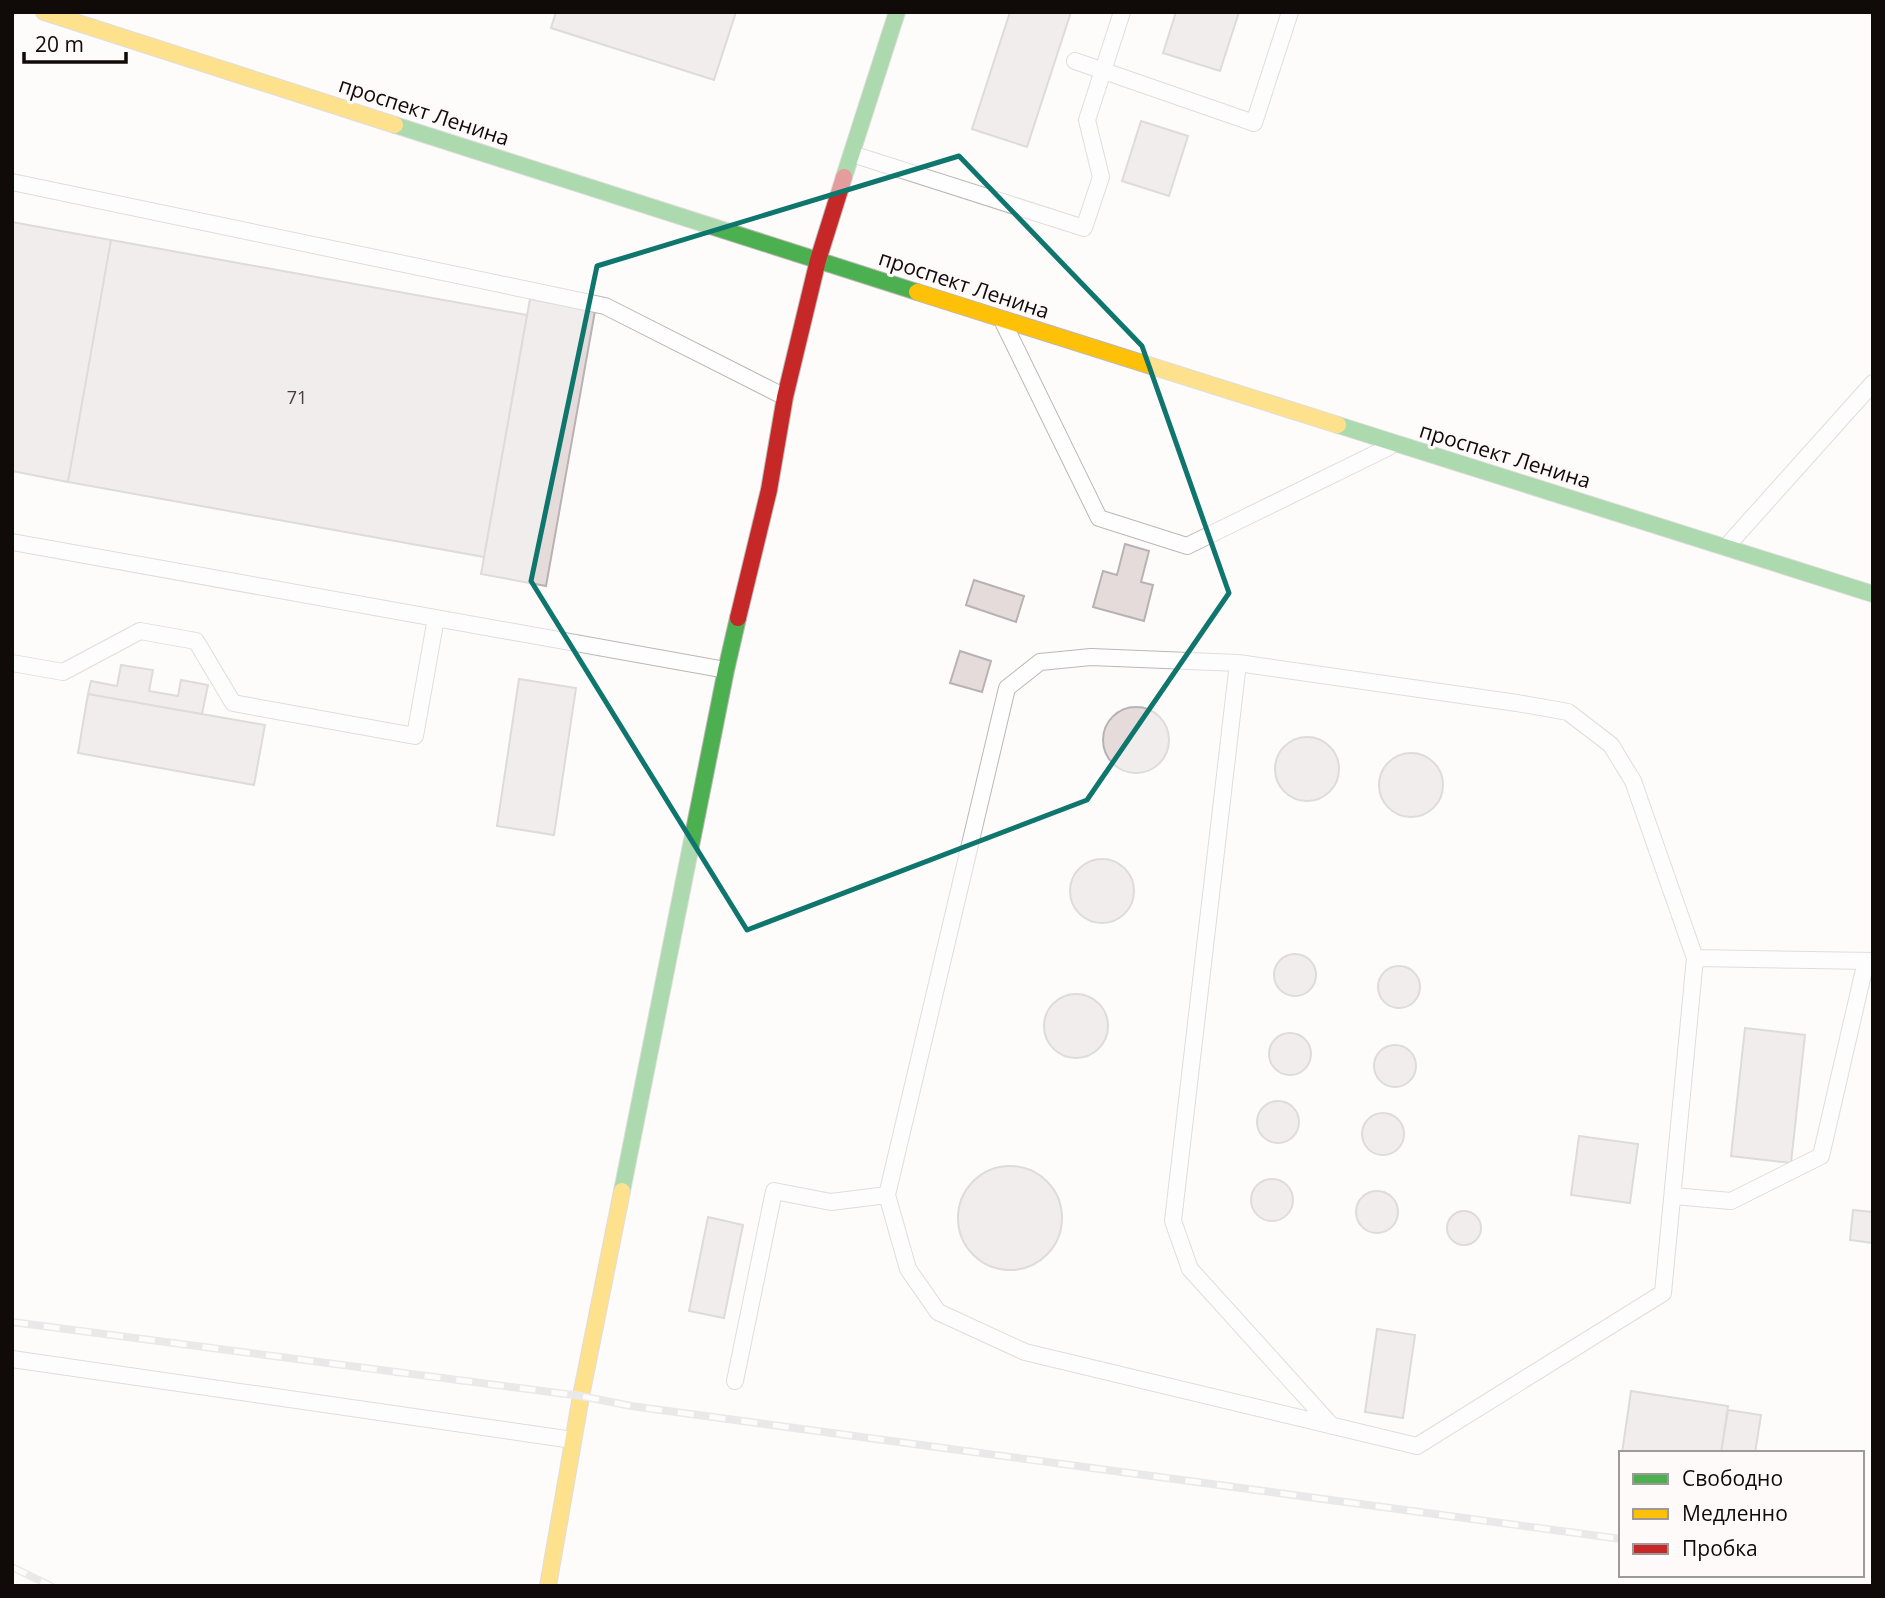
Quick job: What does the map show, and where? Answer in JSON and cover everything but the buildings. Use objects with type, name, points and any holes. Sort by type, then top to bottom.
[{"type":"main road","name":"проспект Ленина","points":[[44,12],[1873,594]]},
{"type":"main road","points":[[548,1586],[573,1440],[726,670],[769,490],[785,397],[818,260],[897,12]]},
{"type":"lane","points":[[852,153],[1084,228],[1101,177],[1087,120],[1122,12]]},
{"type":"lane","points":[[1075,61],[1254,123],[1290,12]]},
{"type":"lane","points":[[12,182],[605,306],[785,397]]},
{"type":"lane","points":[[1002,318],[1099,519],[1187,546],[1396,444]]},
{"type":"lane","points":[[1726,547],[1873,383]]},
{"type":"lane","points":[[12,541],[726,670]]},
{"type":"lane","points":[[12,663],[63,672],[140,631],[195,641],[233,703],[415,736],[436,618]]},
{"type":"lane","points":[[1091,657],[1238,663],[1568,712],[1611,744],[1633,781],[1695,958],[1663,1293],[1417,1446],[1025,1352],[938,1312],[908,1269],[887,1195],[1007,688],[1041,662],[1091,657]]},
{"type":"lane","points":[[1238,663],[1173,1221],[1190,1269],[1332,1426]]},
{"type":"lane","points":[[1673,1196],[1731,1201],[1821,1156],[1869,961],[1695,958]]},
{"type":"lane","points":[[735,1381],[774,1191],[831,1202],[887,1195]]},
{"type":"lane","points":[[12,1359],[573,1440]]},
{"type":"highlighted area","points":[[959,156],[1142,346],[1229,593],[1087,800],[747,930],[531,581],[597,266]]},
{"type":"railway","points":[[12,1322],[581,1396],[631,1406],[1619,1539]]},
{"type":"railway","points":[[12,1567],[51,1586]]},
{"type":"traffic: fast","points":[[844,177],[897,12]]},
{"type":"traffic: fast","points":[[395,125],[917,292]]},
{"type":"traffic: fast","points":[[1338,425],[1873,594]]},
{"type":"traffic: fast","points":[[622,1191],[738,618]]},
{"type":"traffic: slow","points":[[44,12],[395,125]]},
{"type":"traffic: slow","points":[[917,292],[1338,425]]},
{"type":"traffic: slow","points":[[548,1586],[581,1396],[622,1191]]},
{"type":"traffic: jam","points":[[738,618],[769,490],[785,397],[818,260],[844,177]]}]
